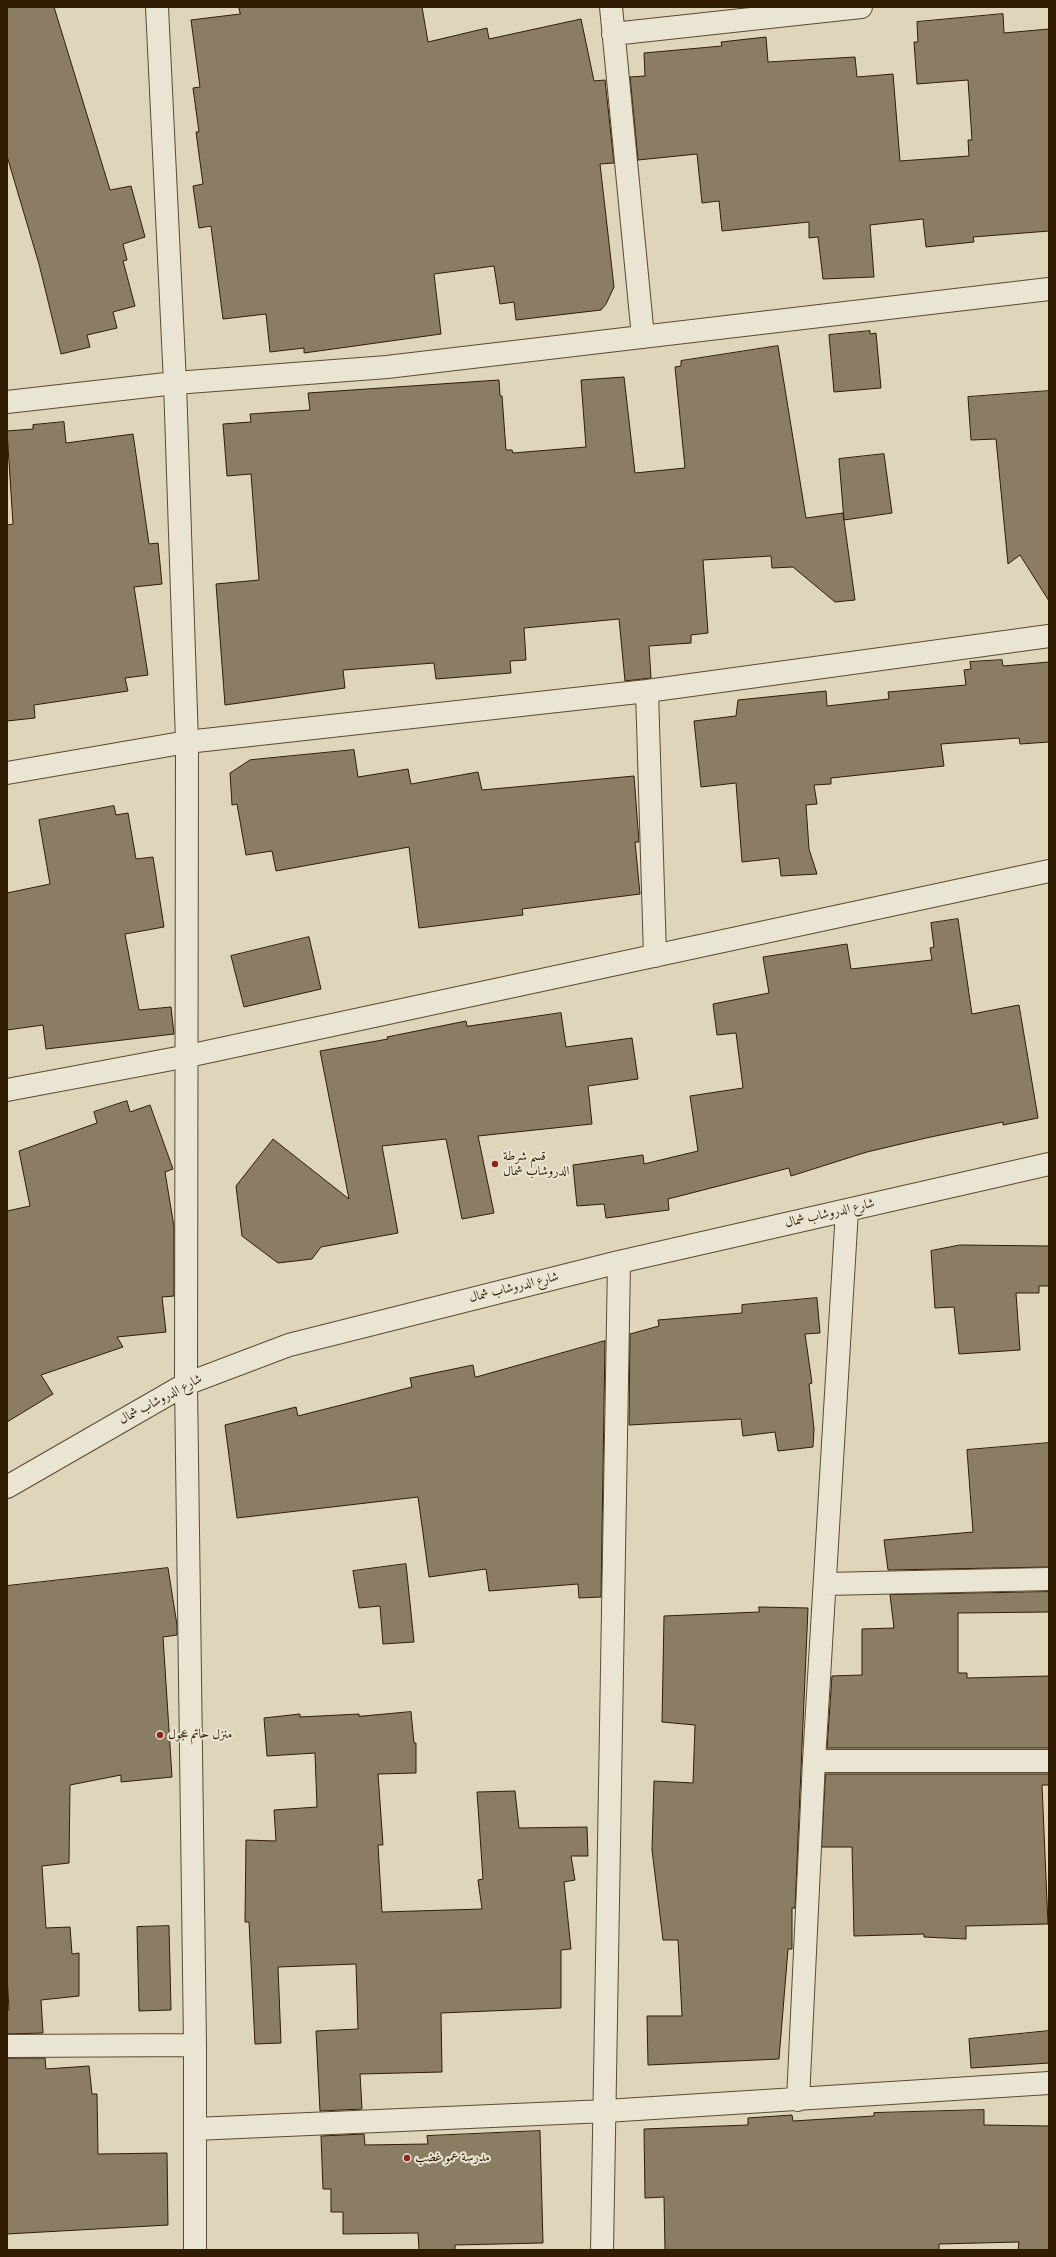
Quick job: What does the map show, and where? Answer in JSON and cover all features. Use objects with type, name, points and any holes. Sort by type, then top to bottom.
[{"type":"street","points":[[157,7],[175,383],[187,742],[188,1056],[186,1384],[195,2045],[195,2250]]},
{"type":"street","points":[[611,7],[643,338]]},
{"type":"street","points":[[613,34],[861,7]]},
{"type":"street","points":[[7,402],[175,383],[387,367],[1049,289]]},
{"type":"street","points":[[7,773],[187,742],[647,691],[1049,636]]},
{"type":"street","points":[[647,691],[655,956]]},
{"type":"street","points":[[7,1090],[188,1056],[1049,871]]},
{"type":"street","name":"شارع الدروشاب شمال","points":[[7,1487],[186,1384],[288,1345],[619,1262],[1049,1164]]},
{"type":"street","points":[[798,2100],[814,1761],[826,1584],[847,1210]]},
{"type":"street","points":[[602,2250],[606,2111],[619,1262]]},
{"type":"street","points":[[826,1584],[1049,1579]]},
{"type":"street","points":[[814,1761],[1049,1761]]},
{"type":"street","points":[[7,2046],[195,2045]]},
{"type":"street","points":[[195,2129],[606,2111],[1049,2083]]},
{"type":"building","points":[[7,7],[54,7],[110,190],[131,186],[145,237],[123,244],[127,260],[123,261],[135,306],[113,312],[117,328],[87,335],[90,347],[61,354],[39,264],[7,156]]},
{"type":"building","points":[[239,7],[422,7],[428,42],[487,28],[489,39],[581,19],[594,81],[605,80],[614,163],[600,164],[614,287],[606,304],[601,310],[516,320],[514,302],[500,304],[494,266],[434,274],[441,334],[304,353],[304,348],[270,352],[266,314],[223,319],[211,226],[199,228],[193,186],[203,184],[196,132],[199,132],[193,88],[200,87],[191,20],[240,14]]},
{"type":"building","points":[[1003,14],[1004,33],[1049,29],[1049,231],[973,237],[974,242],[926,247],[923,219],[870,225],[874,277],[823,279],[818,237],[809,238],[809,222],[722,231],[719,201],[702,203],[697,154],[638,160],[630,77],[645,76],[644,53],[722,46],[721,42],[766,37],[768,62],[855,57],[857,77],[893,74],[900,161],[969,156],[968,140],[972,140],[968,80],[917,84],[914,42],[918,42],[917,22]]},
{"type":"building","points":[[870,331],[870,334],[876,333],[881,388],[834,392],[829,335]]},
{"type":"building","points":[[778,346],[806,518],[843,513],[855,600],[835,602],[793,567],[772,568],[771,556],[703,560],[708,633],[691,635],[691,643],[649,646],[651,678],[625,681],[619,619],[524,628],[526,660],[510,661],[511,673],[436,679],[434,663],[343,670],[345,688],[225,705],[216,584],[259,580],[251,474],[227,476],[223,424],[251,422],[250,414],[310,410],[308,393],[499,380],[500,396],[502,396],[506,450],[512,450],[513,453],[586,447],[581,380],[624,377],[635,473],[685,468],[675,367],[681,366],[681,361]]},
{"type":"building","points":[[1049,391],[1049,601],[1020,555],[1008,564],[996,439],[971,440],[968,397]]},
{"type":"building","points":[[64,422],[66,443],[133,434],[149,544],[158,543],[162,584],[134,587],[148,675],[125,678],[128,691],[34,705],[35,718],[7,721],[7,525],[13,524],[7,431],[33,429],[33,425]]},
{"type":"building","points":[[884,454],[892,513],[844,520],[839,459]]},
{"type":"building","points":[[1002,660],[1003,666],[1049,662],[1049,742],[1020,744],[1019,738],[941,744],[944,766],[831,778],[831,784],[814,785],[817,804],[806,805],[809,849],[817,874],[781,876],[779,858],[742,862],[736,783],[701,787],[694,721],[736,716],[738,700],[826,691],[827,706],[889,699],[888,692],[966,685],[964,670],[971,669],[970,662]]},
{"type":"building","points":[[354,750],[358,777],[408,769],[411,784],[478,772],[482,790],[634,776],[639,842],[635,842],[640,894],[522,909],[523,915],[419,928],[409,847],[276,871],[272,851],[246,855],[237,804],[232,805],[230,773],[250,760]]},
{"type":"building","points":[[114,806],[116,815],[128,813],[136,859],[153,857],[164,927],[125,934],[139,1010],[171,1007],[174,1034],[46,1049],[43,1025],[7,1030],[7,893],[50,884],[39,820]]},
{"type":"building","points":[[958,919],[972,1014],[1019,1005],[1038,1118],[1003,1125],[1003,1122],[926,1138],[867,1152],[791,1176],[789,1168],[668,1199],[669,1210],[606,1218],[604,1204],[577,1206],[573,1165],[643,1155],[644,1164],[698,1151],[690,1096],[743,1088],[736,1033],[717,1035],[713,1004],[769,993],[763,957],[847,944],[851,969],[932,960],[930,948],[934,947],[931,923]]},
{"type":"building","points":[[309,937],[321,989],[244,1007],[231,956]]},
{"type":"building","points":[[561,1013],[566,1047],[632,1038],[638,1079],[588,1086],[592,1124],[478,1136],[494,1213],[462,1219],[446,1139],[382,1146],[398,1233],[321,1247],[312,1259],[278,1263],[242,1236],[236,1186],[273,1139],[349,1199],[320,1051],[388,1039],[387,1037],[466,1021],[467,1026]]},
{"type":"building","points":[[127,1101],[130,1112],[150,1105],[173,1169],[165,1172],[174,1227],[174,1296],[162,1297],[166,1332],[117,1337],[123,1347],[41,1375],[53,1394],[7,1422],[7,1211],[30,1206],[19,1151],[97,1123],[94,1112]]},
{"type":"building","points":[[960,1245],[1049,1246],[1049,1286],[1039,1286],[1039,1293],[1016,1293],[1020,1350],[959,1354],[954,1307],[935,1308],[931,1251]]},
{"type":"building","points":[[817,1298],[820,1333],[805,1334],[812,1383],[809,1384],[814,1429],[813,1447],[778,1451],[775,1432],[743,1436],[741,1419],[629,1425],[630,1334],[659,1326],[658,1320],[742,1313],[742,1305]]},
{"type":"building","points":[[605,1341],[601,1597],[579,1598],[578,1584],[489,1591],[486,1569],[429,1577],[418,1497],[237,1518],[225,1425],[296,1407],[298,1416],[412,1387],[410,1378],[473,1365],[475,1377]]},
{"type":"building","points":[[1049,1443],[1049,1567],[888,1570],[884,1540],[973,1532],[967,1450]]},
{"type":"building","points":[[406,1564],[414,1642],[383,1644],[380,1606],[359,1608],[353,1571]]},
{"type":"building","points":[[168,1568],[177,1625],[177,1635],[163,1637],[172,1777],[121,1782],[121,1775],[70,1785],[69,1863],[42,1866],[46,1928],[70,1927],[72,1954],[79,1953],[79,1996],[41,2000],[43,2033],[7,2034],[7,2010],[9,2010],[7,1975],[7,1586]]},
{"type":"building","points":[[1049,1592],[1049,1612],[958,1613],[958,1673],[967,1673],[967,1678],[1049,1676],[1049,1748],[827,1748],[832,1676],[862,1675],[862,1629],[894,1628],[890,1595]]},
{"type":"building","points":[[759,1607],[808,1608],[795,1908],[792,1908],[792,1949],[788,1949],[779,2059],[648,2065],[647,2016],[682,2016],[678,1940],[663,1940],[652,1850],[654,1781],[693,1783],[695,1725],[662,1722],[664,1616],[759,1612]]},
{"type":"building","points":[[411,1712],[414,1743],[416,1743],[416,1773],[378,1774],[383,1845],[378,1845],[382,1912],[482,1909],[478,1880],[483,1879],[477,1792],[515,1791],[519,1828],[587,1827],[588,1856],[571,1856],[575,1880],[564,1882],[571,1949],[561,1950],[561,2008],[441,2013],[442,2072],[360,2074],[362,2109],[320,2111],[316,2031],[358,2029],[356,1964],[278,1967],[281,2043],[255,2044],[249,1922],[245,1922],[246,1840],[276,1841],[274,1810],[317,1807],[315,1753],[267,1756],[264,1718],[300,1714],[300,1717],[359,1714],[359,1716]]},
{"type":"building","points":[[826,1774],[1049,1774],[1049,1785],[1042,1785],[1048,1924],[966,1926],[966,1939],[924,1937],[924,1934],[854,1936],[852,1847],[822,1847]]},
{"type":"building","points":[[169,1926],[171,2010],[139,2011],[137,1927]]},
{"type":"building","points":[[1049,2031],[1049,2063],[971,2068],[969,2039]]},
{"type":"building","points":[[7,2058],[45,2058],[46,2069],[89,2066],[92,2094],[97,2094],[98,2154],[167,2153],[168,2225],[7,2234]]},
{"type":"building","points":[[984,2110],[984,2125],[1049,2126],[1049,2250],[1018,2250],[1019,2242],[939,2244],[939,2250],[665,2250],[664,2197],[645,2198],[644,2129],[748,2125],[748,2118],[792,2115],[793,2121],[874,2116],[874,2113]]},
{"type":"building","points":[[540,2131],[543,2243],[455,2245],[455,2250],[419,2250],[418,2233],[343,2234],[343,2212],[331,2212],[331,2189],[323,2189],[321,2136],[364,2134],[365,2145],[428,2144],[427,2136]]},
{"type":"place","name":"قسم شرطة الدروشاب شمال","points":[[495,1164]]},
{"type":"place","name":"منزل حاتم عجول","points":[[160,1735]]},
{"type":"place","name":"مدرسة عمو غضب","points":[[407,2158]]}]
